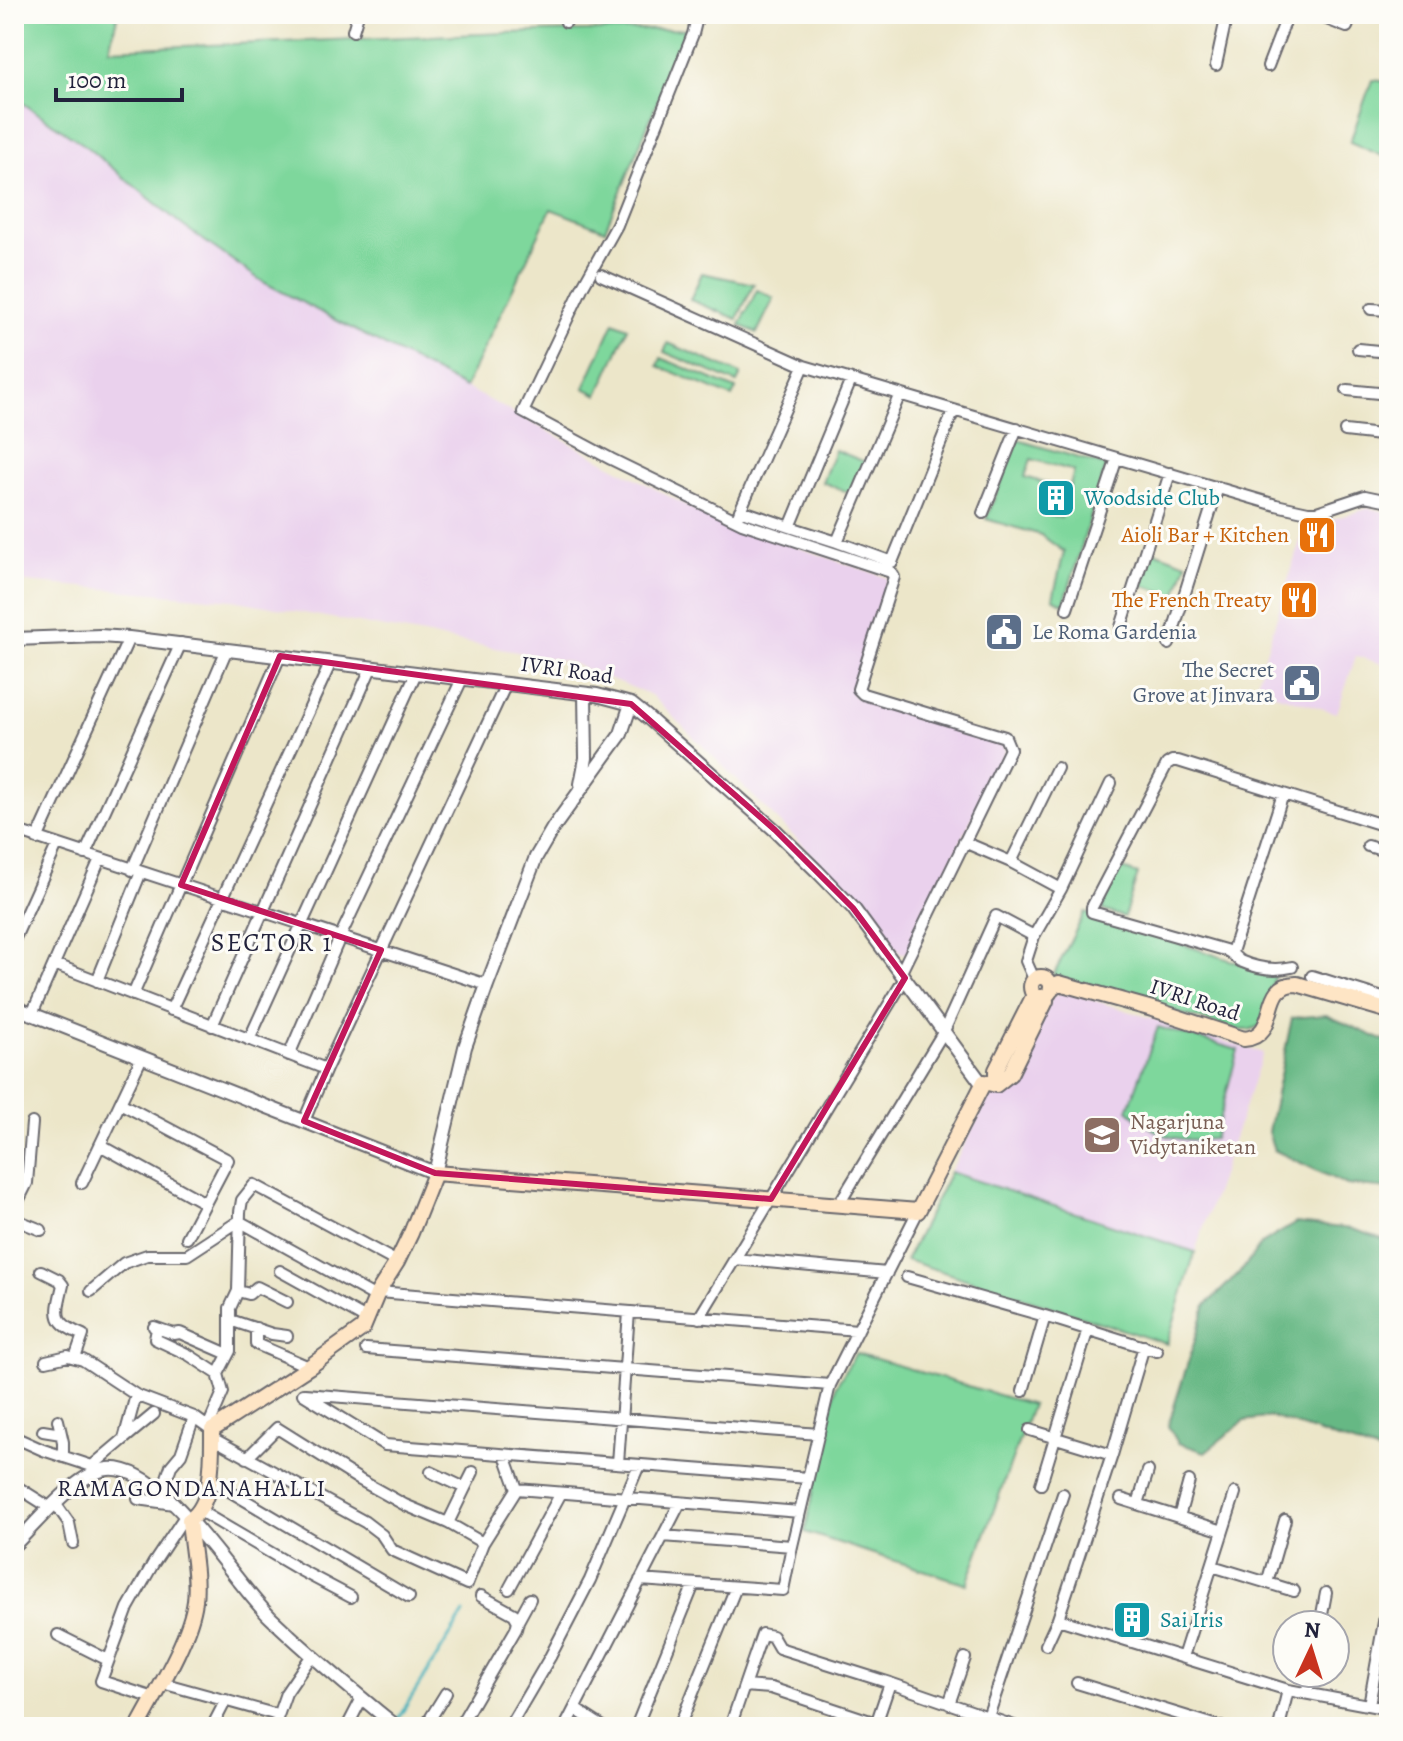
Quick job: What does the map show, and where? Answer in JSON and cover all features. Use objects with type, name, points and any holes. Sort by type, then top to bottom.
[{"type":"main road","name":"IVRI Road","points":[[1043,993],[1059,983],[1247,1039],[1262,1031],[1277,992],[1289,973]]},
{"type":"main road","points":[[1289,973],[1297,984],[1363,998],[1389,1011]]},
{"type":"main road","name":"IVRI Road","points":[[1034,979],[1043,977],[1049,981],[1043,993]]},
{"type":"main road","points":[[138,1727],[187,1631],[195,1601],[191,1515],[206,1497],[212,1459],[211,1432],[363,1328],[377,1294],[411,1233],[435,1173],[918,1211],[990,1084],[1010,1074],[1046,1001],[1043,993]]},
{"type":"street","points":[[353,31],[358,14]]},
{"type":"street","points":[[698,14],[693,34],[617,225],[583,286],[523,412],[611,459],[738,515],[891,572],[894,577],[858,689],[863,694],[1005,737],[1010,749],[903,975],[699,1318]]},
{"type":"street","points":[[1216,65],[1227,14]]},
{"type":"street","points":[[1268,66],[1288,14]]},
{"type":"street","points":[[1314,14],[1347,27],[1352,14]]},
{"type":"street","points":[[601,275],[804,366],[1218,487],[1308,512],[1317,512],[1365,496],[1389,501]]},
{"type":"street","points":[[1371,309],[1389,310]]},
{"type":"street","points":[[1358,349],[1389,352]]},
{"type":"street","points":[[738,515],[804,366]]},
{"type":"street","points":[[790,527],[851,380]]},
{"type":"street","points":[[1347,390],[1389,394]]},
{"type":"street","points":[[837,542],[900,394]]},
{"type":"street","points":[[738,515],[790,527],[892,562],[954,410]]},
{"type":"street","points":[[983,513],[1017,428]]},
{"type":"street","points":[[1345,431],[1389,436]]},
{"type":"street","points":[[1067,609],[1117,458]]},
{"type":"street","points":[[1121,627],[1170,473]]},
{"type":"street","points":[[1169,644],[1218,487]]},
{"type":"street","name":"IVRI Road","points":[[14,639],[100,636],[181,643],[585,694],[631,704],[775,830],[853,908],[980,1081],[990,1084]]},
{"type":"street","points":[[37,839],[129,638]]},
{"type":"street","points":[[85,854],[181,643]]},
{"type":"street","points":[[97,981],[137,871],[227,649]]},
{"type":"street","points":[[133,995],[280,656]]},
{"type":"street","points":[[171,1010],[331,662]]},
{"type":"street","points":[[212,1026],[371,668]]},
{"type":"street","points":[[249,1040],[416,673]]},
{"type":"street","points":[[289,1055],[340,937],[462,679]]},
{"type":"street","points":[[304,1121],[506,684]]},
{"type":"street","points":[[579,792],[586,756],[585,694]]},
{"type":"street","points":[[14,1007],[435,1173],[465,1047],[536,857],[553,828],[621,734],[631,704]]},
{"type":"street","points":[[586,756],[602,760]]},
{"type":"street","points":[[1232,952],[1092,912],[1167,764],[1178,761],[1389,827]]},
{"type":"street","points":[[1011,862],[1057,768]]},
{"type":"street","points":[[1034,979],[1026,961],[1034,936],[1061,889],[1111,783]]},
{"type":"street","points":[[1283,794],[1232,952],[1235,958],[1257,967],[1289,973]]},
{"type":"street","points":[[14,830],[487,985]]},
{"type":"street","points":[[1368,846],[1387,851],[1389,835]]},
{"type":"street","points":[[964,842],[1011,862],[1061,889]]},
{"type":"street","points":[[14,940],[57,845]]},
{"type":"street","points":[[32,1014],[100,859]]},
{"type":"street","points":[[839,1204],[944,1031],[996,916],[1034,936]]},
{"type":"street","points":[[54,964],[326,1069]]},
{"type":"street","points":[[1312,976],[1363,998],[1389,1000]]},
{"type":"street","points":[[82,1183],[142,1057]]},
{"type":"street","points":[[120,1103],[228,1160],[187,1238]]},
{"type":"street","points":[[14,1209],[27,1183],[32,1123]]},
{"type":"street","points":[[100,1145],[205,1203]]},
{"type":"street","points":[[218,1374],[230,1351],[230,1308],[238,1291],[242,1200],[254,1185],[397,1262]]},
{"type":"street","points":[[640,1580],[783,1590],[830,1385],[918,1211]]},
{"type":"street","points":[[14,1219],[41,1230]]},
{"type":"street","points":[[91,1291],[124,1263],[147,1255],[187,1255],[239,1221]]},
{"type":"street","points":[[239,1221],[377,1294],[858,1330]]},
{"type":"street","points":[[735,1259],[887,1273]]},
{"type":"street","points":[[41,1271],[63,1285],[58,1319],[66,1327],[83,1335],[75,1358]]},
{"type":"street","points":[[280,1271],[368,1320]]},
{"type":"street","points":[[907,1277],[1157,1351]]},
{"type":"street","points":[[238,1291],[249,1294],[257,1287],[287,1302]]},
{"type":"street","points":[[618,1463],[629,1312]]},
{"type":"street","points":[[1023,1391],[1045,1316]]},
{"type":"street","points":[[230,1320],[287,1336]]},
{"type":"street","points":[[211,1432],[223,1392],[218,1374],[189,1355],[155,1339],[156,1328],[180,1333],[228,1354]]},
{"type":"street","points":[[256,1328],[256,1344],[309,1367]]},
{"type":"street","points":[[1041,1484],[1088,1329]]},
{"type":"street","points":[[1046,1645],[1058,1619],[1112,1455],[1144,1346]]},
{"type":"street","points":[[366,1349],[830,1385]]},
{"type":"street","points":[[46,1361],[68,1356],[83,1360],[136,1395],[194,1417],[247,1458],[365,1522],[382,1535],[392,1550],[474,1591],[514,1614],[518,1621]]},
{"type":"street","points":[[808,1478],[385,1445],[303,1394],[819,1434]]},
{"type":"street","points":[[124,1439],[136,1395]]},
{"type":"street","points":[[14,1545],[52,1505],[154,1414]]},
{"type":"street","points":[[162,1492],[171,1466],[181,1454],[194,1417]]},
{"type":"street","points":[[58,1420],[63,1457]]},
{"type":"street","points":[[247,1458],[277,1428],[360,1480],[483,1543]]},
{"type":"street","points":[[1030,1430],[1112,1455]]},
{"type":"street","points":[[43,1431],[61,1434]]},
{"type":"street","points":[[14,1437],[63,1457],[98,1467],[120,1469],[144,1479],[191,1515],[351,1597]]},
{"type":"street","points":[[505,1455],[517,1489]]},
{"type":"street","points":[[509,1727],[590,1580],[639,1465]]},
{"type":"street","points":[[1138,1504],[1148,1471]]},
{"type":"street","points":[[431,1472],[465,1488]]},
{"type":"street","points":[[448,1523],[473,1472]]},
{"type":"street","points":[[209,1479],[409,1597]]},
{"type":"street","points":[[1179,1517],[1189,1481]]},
{"type":"street","points":[[14,1485],[52,1505],[69,1523],[73,1543]]},
{"type":"street","points":[[517,1489],[800,1512]]},
{"type":"street","points":[[474,1591],[483,1543],[517,1489]]},
{"type":"street","points":[[509,1589],[561,1493]]},
{"type":"street","points":[[1183,1657],[1235,1493]]},
{"type":"street","points":[[988,1717],[1063,1494]]},
{"type":"street","points":[[138,1499],[174,1504]]},
{"type":"street","points":[[1121,1499],[1223,1531]]},
{"type":"street","points":[[565,1727],[680,1503]]},
{"type":"street","points":[[191,1515],[268,1615],[397,1727]]},
{"type":"street","points":[[154,1698],[101,1681],[128,1608],[153,1564],[191,1515]]},
{"type":"street","points":[[1267,1583],[1285,1520]]},
{"type":"street","points":[[663,1536],[792,1546]]},
{"type":"street","points":[[1212,1566],[1294,1591]]},
{"type":"street","points":[[636,1727],[694,1584]]},
{"type":"street","points":[[679,1727],[736,1587]]},
{"type":"street","points":[[1323,1609],[1326,1593]]},
{"type":"street","points":[[1369,1705],[1389,1594]]},
{"type":"street","points":[[459,1727],[530,1599]]},
{"type":"street","points":[[1058,1619],[1288,1690],[1389,1709]]},
{"type":"street","points":[[730,1727],[762,1634],[772,1636],[779,1648],[1017,1727]]},
{"type":"street","points":[[58,1635],[108,1660]]},
{"type":"street","points":[[274,1727],[286,1693],[312,1655]]},
{"type":"street","points":[[949,1704],[965,1658]]},
{"type":"street","points":[[162,1683],[278,1715]]},
{"type":"street","points":[[744,1686],[771,1688],[875,1725],[890,1683]]},
{"type":"street","points":[[1077,1683],[1221,1727]]},
{"type":"street","points":[[1307,1693],[1308,1689]]},
{"type":"street","points":[[1279,1727],[1288,1690]]},
{"type":"street","points":[[425,1727],[446,1693]]},
{"type":"street","points":[[347,1727],[362,1698]]},
{"type":"street","points":[[212,1727],[226,1700]]},
{"type":"street","points":[[575,1709],[603,1727]]},
{"type":"highlighted area","points":[[280,656],[631,704],[775,830],[853,908],[905,978],[771,1199],[435,1173],[304,1121],[381,950],[181,885]]},
{"type":"shaded area","points":[[14,97],[83,144],[181,224],[263,282],[706,516],[888,578],[852,690],[854,696],[1002,743],[1005,750],[907,953],[900,953],[834,876],[651,695],[566,661],[233,600],[14,581]]},
{"type":"shaded area","points":[[1369,508],[1389,513],[1389,666],[1356,656],[1337,713],[1255,688],[1304,528]]},
{"type":"shaded area","name":"Nagarjuna Vidytaniketan","points":[[1064,991],[1263,1053],[1195,1252],[950,1172],[989,1097],[1008,1089],[1053,996]]},
{"type":"green space","points":[[14,14],[118,14],[109,49],[687,29],[605,230],[551,209],[465,388],[263,282],[182,225],[83,144],[14,97]]},
{"type":"green space","points":[[1372,80],[1389,82],[1389,159],[1350,142]]},
{"type":"green space","points":[[702,273],[754,284],[737,319],[690,300]]},
{"type":"green space","points":[[757,290],[774,298],[757,333],[740,325]]},
{"type":"green space","points":[[614,322],[628,328],[598,395],[584,388]]},
{"type":"green space","points":[[668,343],[741,374],[737,383],[664,352]]},
{"type":"green space","points":[[661,358],[736,389],[732,397],[658,366]]},
{"type":"green space","points":[[1018,440],[1106,466],[1064,604],[1053,598],[1064,552],[1041,535],[986,519]],"holes":[[[1031,459],[1074,471],[1061,518],[1041,513],[1049,484],[1025,477]]]},
{"type":"green space","points":[[835,450],[868,463],[855,495],[822,482]]},
{"type":"green space","points":[[1154,551],[1187,563],[1176,596],[1142,585]]},
{"type":"green space","points":[[1116,867],[1138,874],[1124,917],[1102,910]]},
{"type":"green space","points":[[1085,912],[1275,975],[1260,1026],[1239,1030],[1052,978]]},
{"type":"green space","points":[[1326,1015],[1389,1043],[1389,1189],[1347,1185],[1274,1150],[1268,1132],[1292,1018]]},
{"type":"green space","points":[[1158,1027],[1238,1050],[1214,1139],[1188,1140],[1167,1136],[1128,1110]]},
{"type":"green space","points":[[950,1172],[1195,1252],[1167,1344],[906,1260]]},
{"type":"green space","points":[[1296,1223],[1352,1229],[1389,1241],[1389,1456],[1272,1417],[1244,1421],[1205,1452],[1178,1443],[1168,1426],[1206,1305],[1243,1269],[1261,1244]]},
{"type":"green space","points":[[856,1353],[1032,1405],[967,1584],[805,1532],[836,1386]]},
{"type":"waterway","points":[[396,1722],[464,1613]]},
{"type":"place","name":"Woodside Club","points":[[1056,498]]},
{"type":"place","name":"Aioli Bar + Kitchen","points":[[1317,535]]},
{"type":"place","name":"The French Treaty","points":[[1299,600]]},
{"type":"place","name":"Le Roma Gardenia","points":[[1004,632]]},
{"type":"place","name":"The Secret Grove at Jinvara","points":[[1302,683]]},
{"type":"place","name":"Nagarjuna Vidytaniketan","points":[[1102,1135]]},
{"type":"place","name":"Sai Iris","points":[[1132,1620]]},
{"type":"district","name":"SECTOR 1","points":[[272,942]]},
{"type":"district","name":"RAMAGONDANAHALLI","points":[[192,1488]]}]
